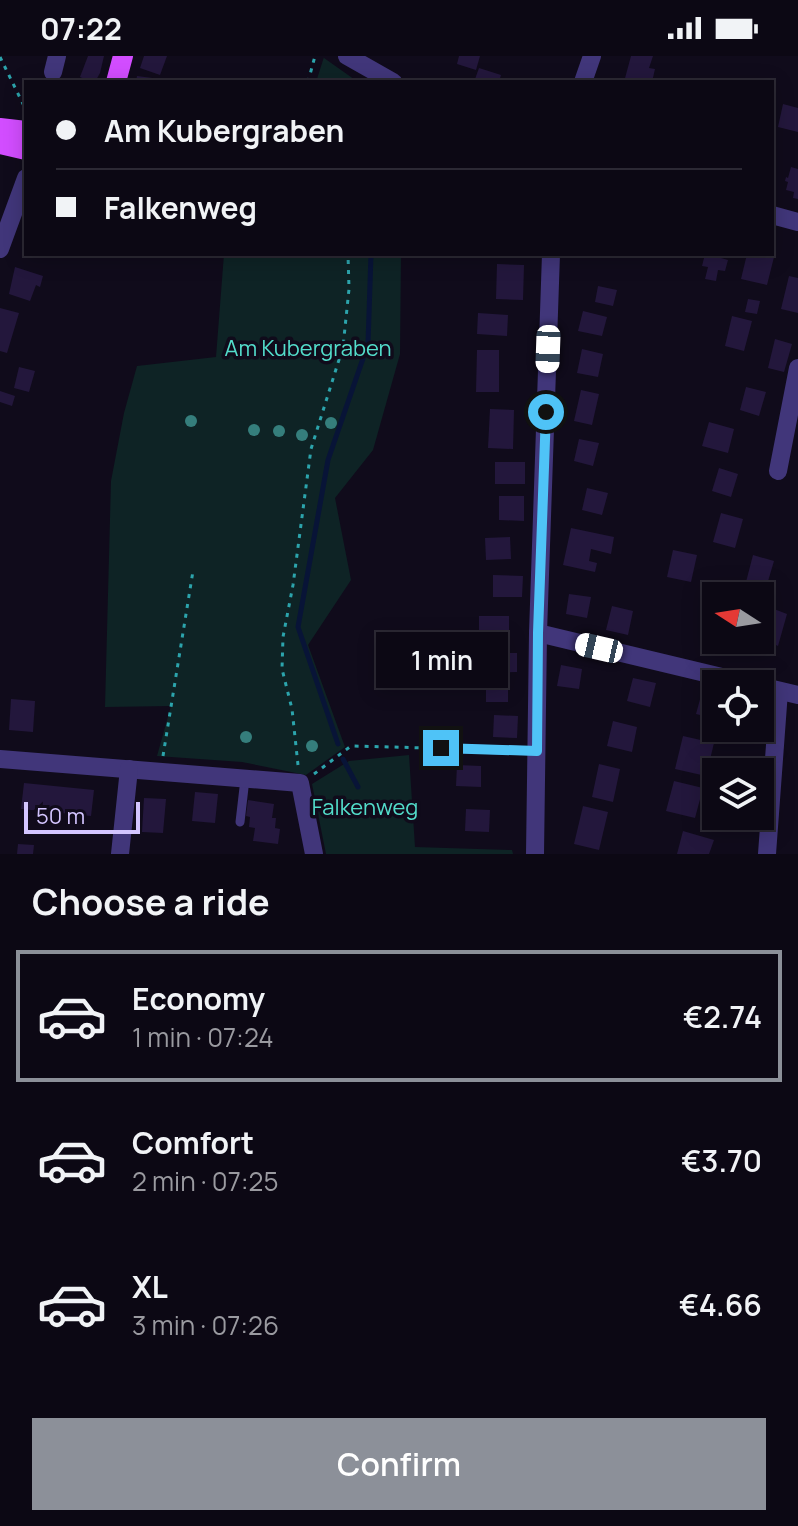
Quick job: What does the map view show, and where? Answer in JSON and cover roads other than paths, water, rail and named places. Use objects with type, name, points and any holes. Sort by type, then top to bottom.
[{"type":"main road","points":[[117,80],[123,56]]},
{"type":"main road","points":[[0,128],[24,131]]},
{"type":"main road","points":[[0,144],[24,150]]},
{"type":"street","points":[[347,56],[389,80]]},
{"type":"street","points":[[584,80],[592,56]]},
{"type":"street","points":[[0,249],[24,183]]},
{"type":"street","points":[[774,216],[798,222]]},
{"type":"street","points":[[535,854],[538,633],[551,256]]},
{"type":"street","points":[[778,471],[798,368]]},
{"type":"street","points":[[538,633],[702,672]]},
{"type":"street","points":[[774,690],[798,695]]},
{"type":"street","points":[[767,854],[779,691]]},
{"type":"street","points":[[0,759],[300,783],[314,854]]},
{"type":"street","points":[[120,854],[129,769]]},
{"type":"lane","points":[[441,748],[537,751]]},
{"type":"lane","points":[[240,822],[245,779]]},
{"type":"waterway","points":[[338,744],[298,627],[328,460],[368,344],[371,256]]},
{"type":"waterway","points":[[343,759],[358,787]]},
{"type":"park label","name":"Am Kubergraben","points":[[308,348]]},
{"type":"park label","name":"Falkenweg","points":[[365,807]]}]
